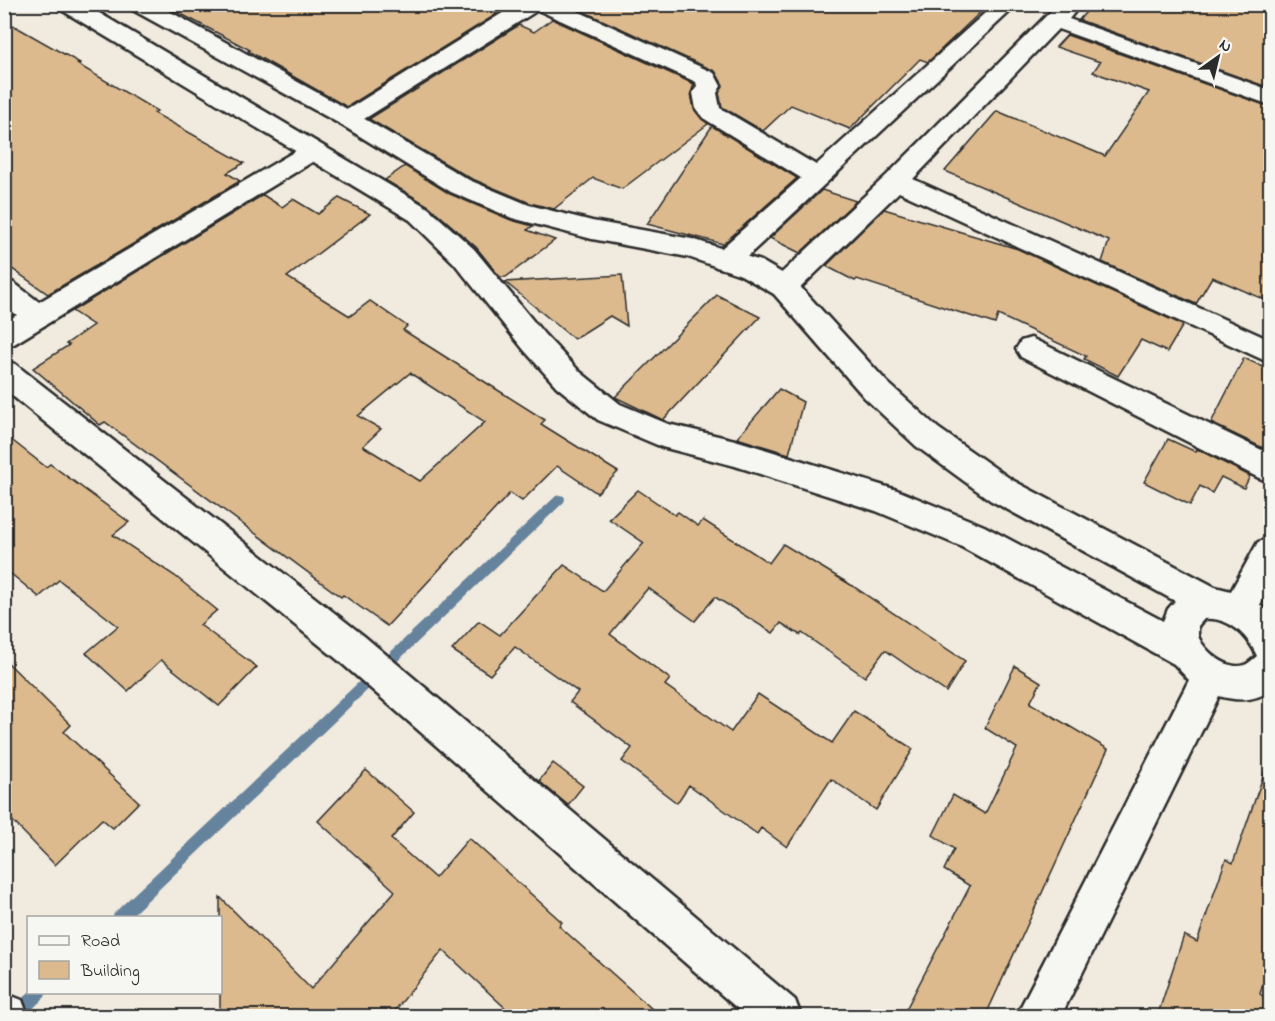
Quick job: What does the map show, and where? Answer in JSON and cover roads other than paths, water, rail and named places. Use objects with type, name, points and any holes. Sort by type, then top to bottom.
[{"type":"street","points":[[68,4],[419,214],[464,256],[534,342],[568,379],[609,411],[662,435],[803,474],[906,509],[972,536],[1249,662]]},
{"type":"street","points":[[139,4],[348,119],[460,186],[521,212],[592,230],[692,248],[751,268],[784,287],[876,390],[927,437],[1001,490],[1255,621],[1249,662],[1038,1017]]},
{"type":"street","points":[[348,119],[533,4]]},
{"type":"street","points":[[543,4],[706,78],[709,86],[705,93],[711,113],[818,177]]},
{"type":"street","points":[[726,260],[1008,4]]},
{"type":"street","points":[[784,287],[896,181],[1063,13],[1270,98]]},
{"type":"street","points":[[4,336],[313,151]]},
{"type":"street","points":[[896,181],[1270,352]]},
{"type":"street","points":[[4,290],[37,316]]},
{"type":"street","points":[[1031,349],[1270,469]]},
{"type":"street","points":[[4,372],[351,648],[779,1017]]},
{"type":"street","points":[[1225,606],[1270,552]]},
{"type":"street","points":[[1225,606],[1196,605],[1185,612],[1179,624],[1180,638],[1249,662]]},
{"type":"waterway","points":[[121,916],[560,499]]},
{"type":"waterway","points":[[15,1016],[38,994]]}]
